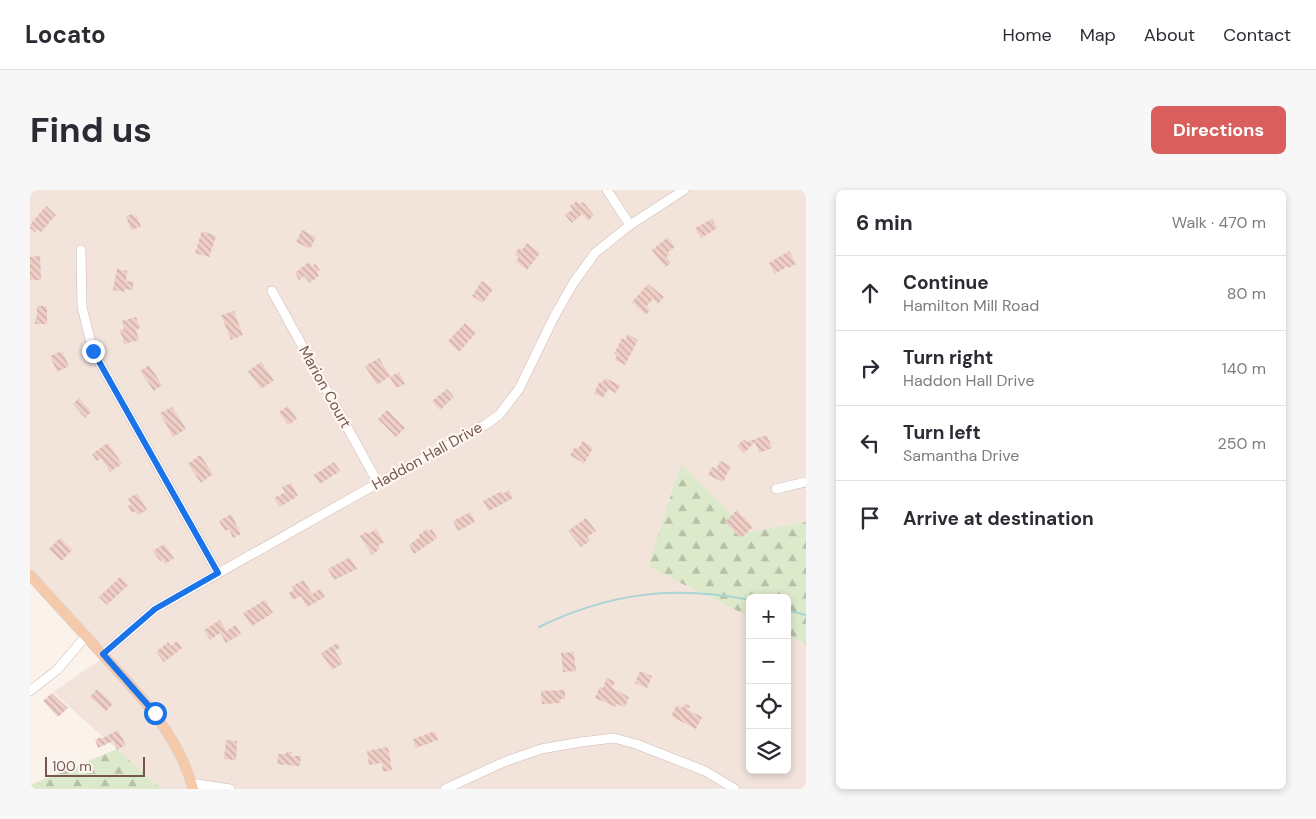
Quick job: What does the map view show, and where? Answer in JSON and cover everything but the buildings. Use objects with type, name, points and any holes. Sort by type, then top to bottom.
[{"type":"main road","points":[[30,575],[155,713],[175,746],[192,786]]},
{"type":"street","points":[[607,190],[630,225]]},
{"type":"street","name":"Haddon Hall Drive","points":[[103,654],[155,609],[485,425],[499,415],[519,389],[554,317],[574,282],[595,253],[630,225],[684,190]]},
{"type":"street","points":[[81,250],[82,307],[93,351],[218,573]]},
{"type":"street","name":"Marion Court","points":[[272,292],[378,483]]},
{"type":"street","points":[[776,489],[806,482]]},
{"type":"street","points":[[30,691],[57,670],[86,636]]},
{"type":"street","points":[[445,789],[504,762],[541,749],[614,738],[636,744],[704,771],[735,789]]},
{"type":"street","points":[[192,786],[230,789]]},
{"type":"shaded area","points":[[30,190],[806,190],[806,522],[749,532],[681,465],[648,567],[746,615],[746,774],[791,774],[791,637],[806,644],[806,789],[161,789],[53,692],[107,655],[30,569]]},
{"type":"green space","points":[[681,464],[749,532],[806,522],[806,644],[791,637],[791,594],[746,594],[746,615],[648,567]]},
{"type":"green space","points":[[117,749],[161,789],[30,789],[30,785]]},
{"type":"waterway","points":[[539,627],[591,606],[642,595],[694,593],[746,599]]},
{"type":"waterway","points":[[791,611],[806,615]]},
{"type":"route","points":[[93,351],[218,573],[155,609],[103,654],[155,713]]}]
